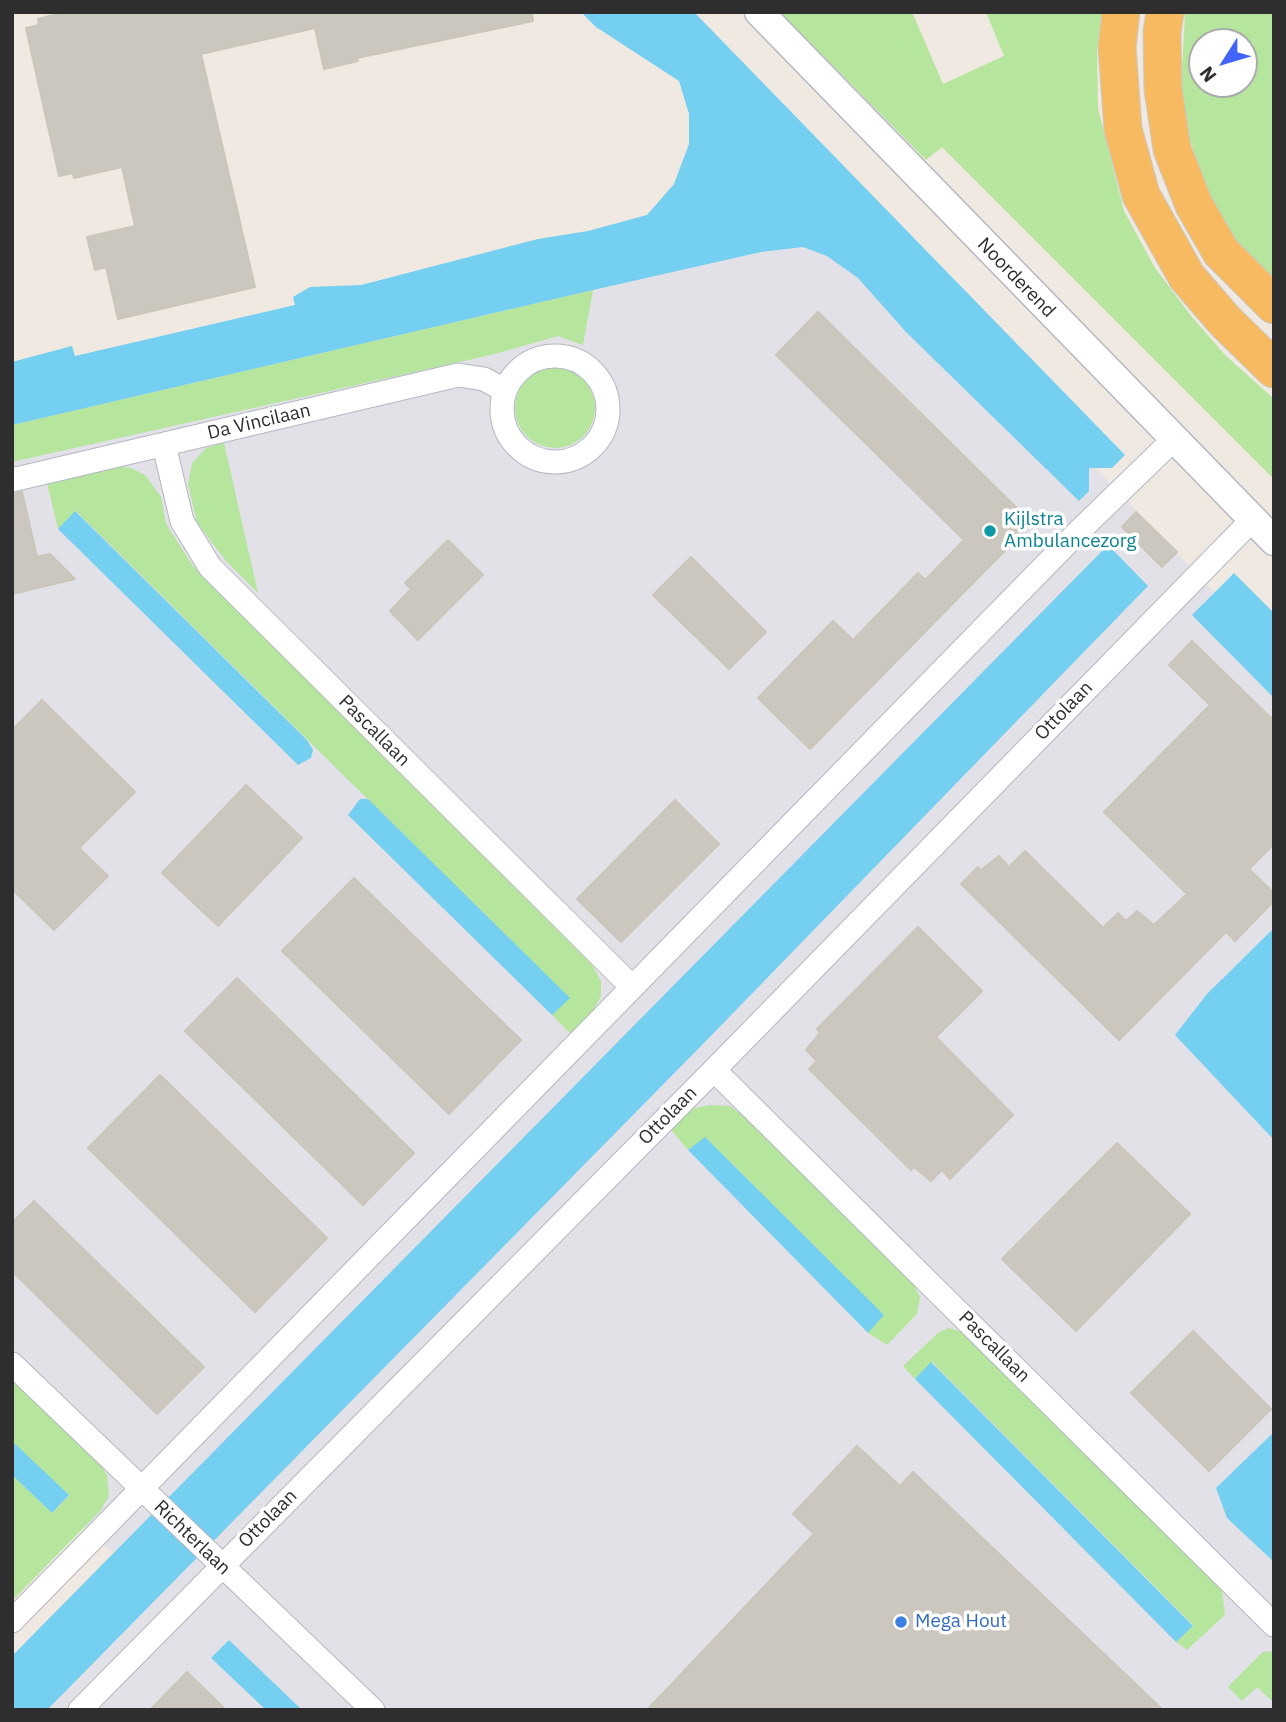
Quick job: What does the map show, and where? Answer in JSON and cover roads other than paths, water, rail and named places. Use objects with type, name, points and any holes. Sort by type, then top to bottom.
[{"type":"highway","points":[[1121,12],[1117,47],[1123,129],[1141,195],[1187,277],[1224,321],[1274,369]]},
{"type":"highway","points":[[1165,12],[1162,32],[1163,89],[1172,149],[1194,205],[1221,252],[1274,305]]},
{"type":"street","name":"Noorderend","points":[[759,12],[1274,541]]},
{"type":"street","points":[[545,355],[564,356],[582,362],[596,374],[606,390],[609,409],[606,427],[596,443],[582,455],[564,462],[545,462],[528,455],[513,443],[505,427],[501,409],[504,390],[514,374],[528,362],[545,355]]},
{"type":"street","name":"Da Vincilaan","points":[[12,480],[458,375],[484,379],[504,390]]},
{"type":"street","points":[[12,1621],[147,1494],[632,987],[1067,544],[1173,440]]},
{"type":"street","name":"Pascallaan","points":[[164,445],[183,521],[210,567],[632,987]]},
{"type":"street","name":"Ottolaan","points":[[80,1710],[217,1562],[714,1070],[1252,520]]},
{"type":"street","name":"Pascallaan","points":[[714,1070],[1274,1625]]},
{"type":"street","name":"Richterlaan","points":[[12,1364],[373,1710]]},
{"type":"water","points":[[581,12],[694,12],[1125,455],[1112,468],[1089,468],[1089,491],[1079,501],[906,332],[858,278],[827,256],[803,247],[761,252],[12,425],[12,362],[72,346],[75,356],[295,305],[293,297],[310,287],[361,285],[538,239],[588,231],[647,215],[674,184],[689,144],[689,114],[679,81],[596,27]]},
{"type":"water","points":[[75,511],[307,740],[313,750],[311,758],[298,765],[58,529]]},
{"type":"water","points":[[1108,545],[1148,586],[702,1045],[47,1710],[12,1710],[12,1656]]},
{"type":"water","points":[[1234,573],[1274,613],[1274,698],[1192,615]]},
{"type":"water","points":[[360,799],[368,799],[570,998],[552,1015],[348,815]]},
{"type":"water","points":[[1274,928],[1274,1140],[1175,1035],[1207,994]]},
{"type":"water","points":[[705,1137],[884,1315],[868,1333],[688,1150]]},
{"type":"water","points":[[931,1362],[1193,1626],[1176,1642],[915,1379]]},
{"type":"water","points":[[1274,1432],[1274,1562],[1227,1518],[1216,1488]]},
{"type":"water","points":[[12,1441],[69,1495],[52,1513],[12,1475]]},
{"type":"water","points":[[229,1640],[302,1710],[266,1710],[211,1658]]},
{"type":"place","name":"Kijlstra Ambulancezorg","points":[[990,531]]},
{"type":"place","name":"Mega Hout","points":[[901,1622]]}]
